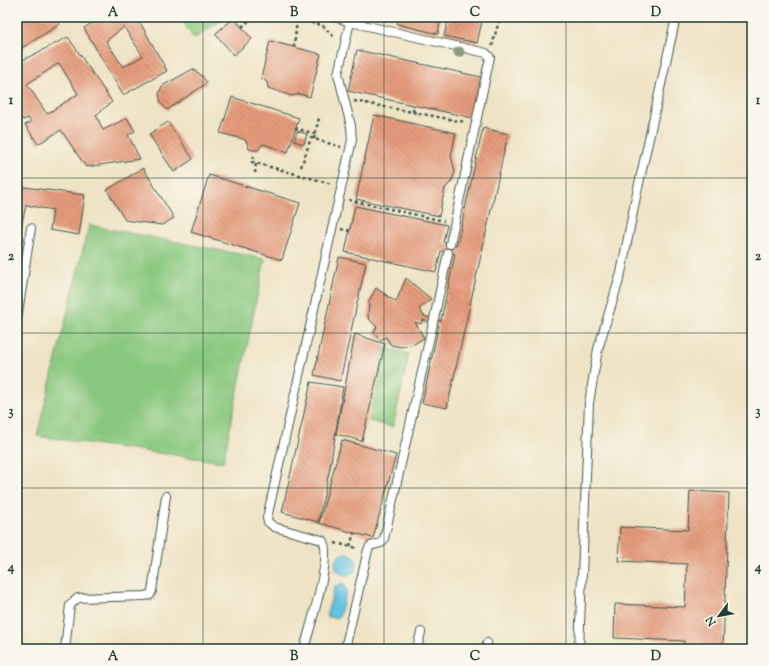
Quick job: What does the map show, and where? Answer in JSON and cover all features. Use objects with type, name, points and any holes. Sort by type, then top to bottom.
[{"type":"lane","points":[[335,17],[350,22],[486,53],[490,57],[450,244]]},
{"type":"lane","points":[[579,649],[589,403],[598,349],[621,273],[636,197],[676,17]]},
{"type":"lane","points":[[304,649],[325,570],[325,543],[322,540],[274,527],[268,522],[267,518],[337,197],[349,150],[352,132],[338,74],[350,22]]},
{"type":"lane","points":[[17,319],[31,228]]},
{"type":"lane","points":[[345,649],[368,550],[370,546],[381,543],[384,539],[448,253]]},
{"type":"lane","points":[[65,649],[70,605],[73,600],[78,598],[150,595],[152,591],[166,496]]},
{"type":"lane","points":[[417,649],[421,632]]},
{"type":"path","points":[[242,27],[253,17]]},
{"type":"path","points":[[490,57],[500,17]]},
{"type":"path","points":[[294,48],[296,18],[322,25],[344,46]]},
{"type":"path","points":[[344,99],[476,124]]},
{"type":"path","points":[[413,112],[414,105]]},
{"type":"path","points":[[314,139],[320,118]]},
{"type":"path","points":[[296,128],[315,134]]},
{"type":"path","points":[[301,167],[311,138],[349,150]]},
{"type":"path","points":[[254,156],[252,162],[340,186]]},
{"type":"path","points":[[255,173],[256,163]]},
{"type":"path","points":[[337,197],[454,224]]},
{"type":"path","points":[[350,546],[354,533]]},
{"type":"path","points":[[325,543],[368,550]]},
{"type":"green space","points":[[180,17],[226,17],[194,39]]},
{"type":"green space","points":[[89,225],[265,259],[223,462],[37,436]]},
{"type":"green space","points":[[385,348],[409,354],[393,427],[369,421]]},
{"type":"water","points":[[346,553],[354,556],[357,564],[354,572],[346,575],[338,572],[335,564],[338,556]]},
{"type":"water","points":[[343,583],[347,590],[339,617],[328,617],[327,613],[335,586]]},
{"type":"building","points":[[17,17],[55,17],[60,24],[17,51]]},
{"type":"building","points":[[101,17],[137,17],[167,71],[123,95],[84,28]],"holes":[[[124,27],[143,56],[123,67],[106,41]]]},
{"type":"building","points":[[399,17],[441,17],[438,34],[397,24]]},
{"type":"building","points":[[449,17],[483,17],[477,43],[444,36]]},
{"type":"building","points":[[234,18],[252,39],[234,55],[215,34]]},
{"type":"building","points":[[68,37],[112,102],[96,115],[103,130],[127,118],[135,131],[128,135],[140,159],[86,167],[61,130],[38,144],[25,125],[31,122],[28,118],[23,120],[17,111],[17,63]],"holes":[[[59,63],[78,94],[47,114],[27,84]]]},
{"type":"building","points":[[270,41],[321,54],[310,97],[299,94],[292,96],[268,88],[267,82],[261,78]]},
{"type":"building","points":[[357,50],[481,77],[473,118],[348,91]]},
{"type":"building","points":[[193,69],[202,76],[207,83],[167,110],[161,103],[159,94],[162,86]]},
{"type":"building","points":[[232,97],[299,118],[288,152],[263,144],[258,150],[252,150],[249,149],[247,142],[243,139],[220,133]]},
{"type":"building","points":[[374,115],[456,133],[451,156],[455,172],[451,182],[445,188],[439,216],[356,199]]},
{"type":"building","points":[[168,122],[193,159],[174,172],[149,134]]},
{"type":"building","points":[[483,128],[508,134],[447,408],[422,403],[439,325],[423,320],[421,324],[415,322],[424,338],[414,344],[401,347],[391,345],[386,337],[380,340],[374,332],[377,327],[368,318],[369,301],[376,288],[396,302],[406,278],[431,299],[419,309],[424,316],[441,321],[455,254],[441,251],[436,272],[345,252],[355,206],[447,225],[443,242],[457,245]]},
{"type":"building","points":[[297,131],[307,134],[304,144],[294,141]]},
{"type":"building","points":[[143,168],[174,218],[162,225],[125,220],[107,190]]},
{"type":"building","points":[[209,175],[300,203],[282,260],[191,232]]},
{"type":"building","points":[[17,186],[85,195],[79,235],[50,230],[53,210],[26,205],[21,228],[17,228]]},
{"type":"building","points":[[339,257],[366,263],[340,381],[314,375]]},
{"type":"building","points":[[355,334],[385,344],[362,441],[336,434]]},
{"type":"building","points":[[311,382],[343,387],[330,468],[318,522],[282,512]]},
{"type":"building","points":[[342,440],[396,455],[373,538],[319,523]]},
{"type":"building","points":[[690,491],[729,493],[723,649],[683,649],[684,641],[614,638],[615,604],[685,607],[687,564],[618,561],[620,527],[688,530]]}]
